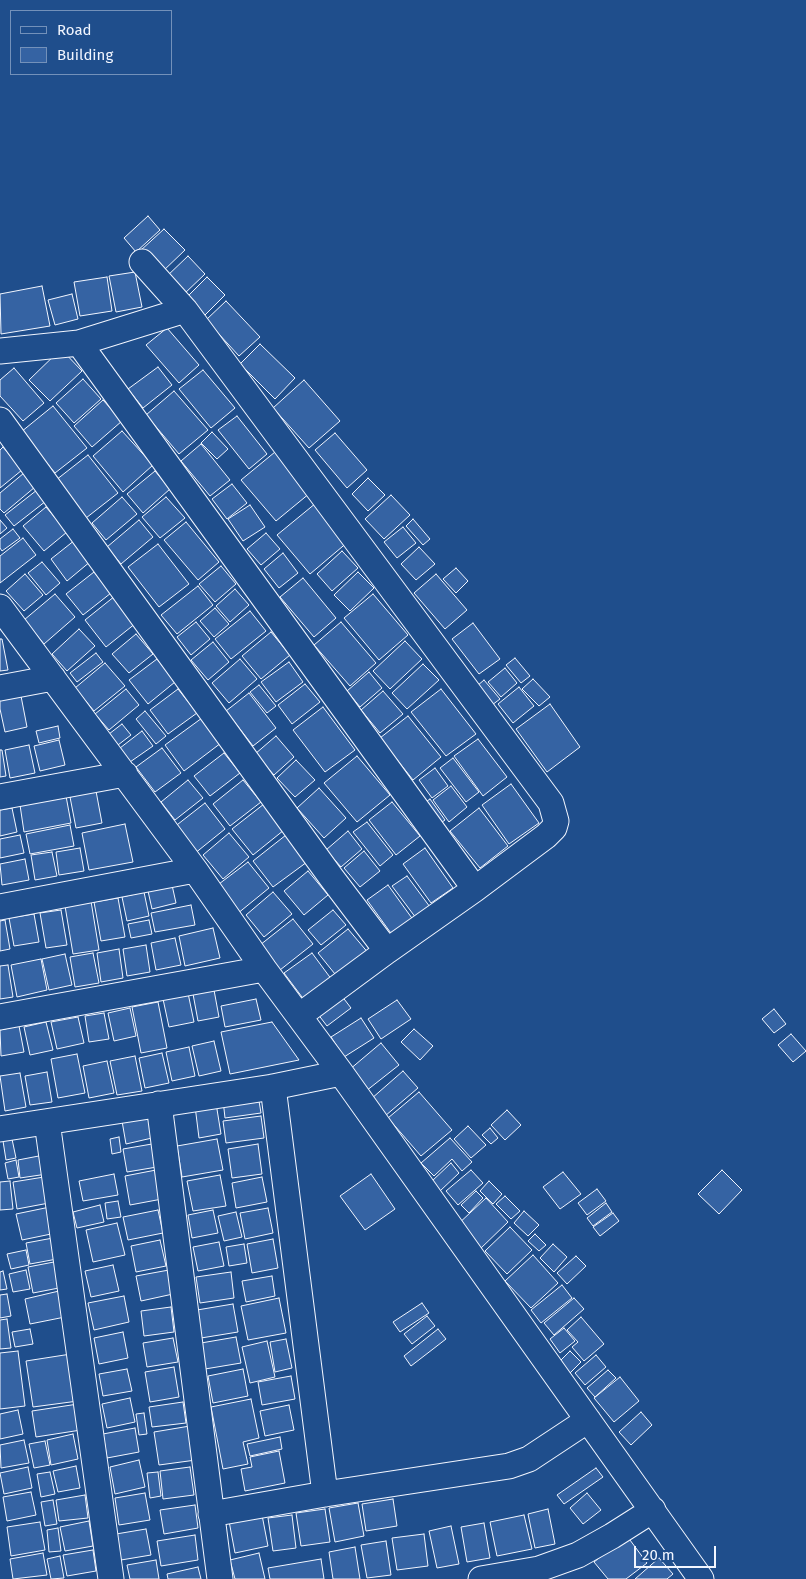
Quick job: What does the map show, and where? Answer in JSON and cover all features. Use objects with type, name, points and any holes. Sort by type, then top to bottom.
[{"type":"street","points":[[142,262],[185,310],[551,803],[556,821],[554,828],[546,836],[299,1016]]},
{"type":"street","points":[[0,351],[79,344],[185,310]]},
{"type":"street","points":[[79,344],[475,889]]},
{"type":"street","points":[[0,420],[325,869],[387,951]]},
{"type":"street","points":[[0,607],[195,870],[701,1579]]},
{"type":"street","points":[[0,688],[53,678]]},
{"type":"street","points":[[0,797],[125,774]]},
{"type":"street","points":[[0,907],[195,870]]},
{"type":"street","points":[[0,1017],[264,969]]},
{"type":"street","points":[[0,1129],[273,1087],[341,1073]]},
{"type":"street","points":[[273,1087],[325,1494]]},
{"type":"street","points":[[159,1104],[220,1579]]},
{"type":"street","points":[[48,1122],[111,1579]]},
{"type":"street","points":[[211,1514],[325,1494],[509,1466],[529,1460],[588,1420]]},
{"type":"street","points":[[481,1579],[539,1568],[578,1555],[653,1510]]},
{"type":"building","points":[[148,216],[160,230],[136,252],[124,238]]},
{"type":"building","points":[[164,229],[185,250],[161,273],[140,251]]},
{"type":"building","points":[[188,256],[205,274],[183,295],[165,278]]},
{"type":"building","points":[[135,272],[142,307],[116,312],[109,276]]},
{"type":"building","points":[[107,277],[112,311],[80,316],[74,282]]},
{"type":"building","points":[[207,277],[225,295],[205,315],[187,297]]},
{"type":"building","points":[[42,286],[50,326],[1,334],[0,294]]},
{"type":"building","points":[[72,294],[78,319],[55,325],[48,300]]},
{"type":"building","points":[[226,301],[260,337],[239,356],[206,320]]},
{"type":"building","points":[[167,328],[199,365],[179,383],[146,345]]},
{"type":"building","points":[[260,344],[295,378],[275,399],[240,364]]},
{"type":"building","points":[[61,349],[82,371],[50,401],[29,380]]},
{"type":"building","points":[[158,367],[172,385],[143,408],[128,389]]},
{"type":"building","points":[[14,368],[44,403],[23,421],[0,396],[0,380]]},
{"type":"building","points":[[203,370],[235,408],[211,428],[179,389]]},
{"type":"building","points":[[83,379],[101,399],[74,423],[56,403]]},
{"type":"building","points":[[304,380],[340,421],[309,448],[273,408]]},
{"type":"building","points":[[174,391],[208,430],[179,454],[146,415]]},
{"type":"building","points":[[103,400],[122,421],[92,447],[74,426]]},
{"type":"building","points":[[53,406],[87,448],[55,473],[21,432]]},
{"type":"building","points":[[237,416],[267,454],[249,469],[218,430]]},
{"type":"building","points":[[122,431],[153,465],[123,492],[93,456]]},
{"type":"building","points":[[212,432],[228,449],[217,459],[201,443]]},
{"type":"building","points":[[335,433],[367,470],[347,488],[315,450]]},
{"type":"building","points":[[201,444],[230,480],[210,496],[181,461]]},
{"type":"building","points":[[3,447],[22,470],[0,488],[0,450]]},
{"type":"building","points":[[275,452],[310,493],[276,521],[241,480]]},
{"type":"building","points":[[88,455],[118,493],[86,518],[56,480]]},
{"type":"building","points":[[155,471],[170,489],[143,513],[127,494]]},
{"type":"building","points":[[24,473],[35,487],[4,513],[0,509],[0,493]]},
{"type":"building","points":[[368,478],[385,495],[368,511],[352,494]]},
{"type":"building","points":[[232,484],[247,503],[227,519],[212,499]]},
{"type":"building","points":[[37,490],[46,501],[14,526],[5,515]]},
{"type":"building","points":[[391,495],[410,515],[384,539],[365,519]]},
{"type":"building","points":[[122,497],[137,514],[106,540],[92,523]]},
{"type":"building","points":[[166,497],[185,518],[160,538],[142,517]]},
{"type":"building","points":[[316,503],[349,541],[310,574],[277,535]]},
{"type":"building","points":[[250,505],[265,527],[243,541],[228,519]]},
{"type":"building","points":[[46,507],[67,532],[44,551],[23,526]]},
{"type":"building","points":[[413,519],[430,539],[423,545],[406,526]]},
{"type":"building","points":[[0,520],[7,528],[0,534]]},
{"type":"building","points":[[139,520],[153,537],[121,564],[107,547]]},
{"type":"building","points":[[186,522],[219,562],[198,580],[164,540]]},
{"type":"building","points":[[403,527],[416,543],[397,558],[384,542]]},
{"type":"building","points":[[13,529],[20,538],[2,551],[0,539]]},
{"type":"building","points":[[266,533],[280,549],[261,565],[247,549]]},
{"type":"building","points":[[23,538],[36,555],[0,583],[0,556]]},
{"type":"building","points":[[75,540],[91,561],[67,581],[51,559]]},
{"type":"building","points":[[158,544],[189,584],[159,607],[128,567]]},
{"type":"building","points":[[419,547],[435,564],[416,580],[401,564]]},
{"type":"building","points":[[342,551],[358,568],[332,591],[317,574]]},
{"type":"building","points":[[283,553],[298,573],[279,588],[264,569]]},
{"type":"building","points":[[42,562],[60,583],[46,595],[28,573]]},
{"type":"building","points":[[221,566],[236,584],[215,602],[199,584]]},
{"type":"building","points":[[456,568],[468,581],[456,593],[443,579]]},
{"type":"building","points":[[94,572],[111,593],[83,615],[66,594]]},
{"type":"building","points":[[358,572],[374,588],[350,611],[334,595]]},
{"type":"building","points":[[25,574],[43,595],[24,611],[6,591]]},
{"type":"building","points":[[436,574],[467,610],[445,629],[414,593]]},
{"type":"building","points":[[303,578],[336,618],[314,637],[280,597]]},
{"type":"building","points":[[198,586],[213,605],[177,634],[161,615]]},
{"type":"building","points":[[235,589],[249,605],[230,622],[216,606]]},
{"type":"building","points":[[55,594],[75,617],[44,644],[24,620]]},
{"type":"building","points":[[373,594],[408,635],[379,660],[344,618]]},
{"type":"building","points":[[115,596],[136,623],[106,647],[85,620]]},
{"type":"building","points":[[215,608],[229,624],[214,637],[200,621]]},
{"type":"building","points":[[250,611],[266,631],[231,659],[215,639]]},
{"type":"building","points":[[196,622],[210,639],[191,655],[177,637]]},
{"type":"building","points":[[341,622],[376,663],[350,686],[314,645]]},
{"type":"building","points":[[473,623],[500,659],[479,674],[452,639]]},
{"type":"building","points":[[79,629],[95,646],[67,671],[52,654]]},
{"type":"building","points":[[271,632],[290,655],[261,679],[242,656]]},
{"type":"building","points":[[136,634],[153,654],[129,673],[112,654]]},
{"type":"building","points":[[0,639],[2,639],[8,670],[0,671]]},
{"type":"building","points":[[405,641],[422,659],[390,689],[373,671]]},
{"type":"building","points":[[213,642],[229,662],[208,680],[191,660]]},
{"type":"building","points":[[96,653],[103,662],[77,682],[70,673]]},
{"type":"building","points":[[515,658],[530,676],[521,683],[506,665]]},
{"type":"building","points":[[157,659],[175,682],[148,704],[129,680]]},
{"type":"building","points":[[240,659],[257,679],[229,703],[212,683]]},
{"type":"building","points":[[289,662],[303,682],[276,702],[261,682]]},
{"type":"building","points":[[105,663],[125,686],[94,711],[75,688]]},
{"type":"building","points":[[423,664],[439,680],[407,709],[392,693]]},
{"type":"building","points":[[505,668],[517,683],[501,697],[488,682]]},
{"type":"building","points":[[369,672],[382,688],[360,707],[347,691]]},
{"type":"building","points":[[533,679],[550,697],[539,706],[522,689]]},
{"type":"building","points":[[484,680],[500,699],[492,705],[477,686]]},
{"type":"building","points":[[305,684],[320,702],[292,724],[278,705]]},
{"type":"building","points":[[259,685],[276,706],[267,713],[250,692]]},
{"type":"building","points":[[519,687],[534,706],[513,723],[498,704]]},
{"type":"building","points":[[126,689],[139,705],[109,730],[95,714]]},
{"type":"building","points":[[178,689],[197,713],[168,734],[150,710]]},
{"type":"building","points":[[441,689],[476,734],[446,756],[411,712]]},
{"type":"building","points":[[383,691],[403,714],[380,733],[361,710]]},
{"type":"building","points":[[249,693],[276,728],[253,746],[226,711]]},
{"type":"building","points":[[21,696],[27,727],[5,732],[0,700]]},
{"type":"building","points":[[550,704],[580,747],[547,772],[516,729]]},
{"type":"building","points":[[323,707],[355,750],[325,772],[293,730]]},
{"type":"building","points":[[145,711],[166,736],[156,744],[136,719]]},
{"type":"building","points":[[408,716],[441,757],[413,780],[380,738]]},
{"type":"building","points":[[202,718],[221,743],[184,771],[165,745]]},
{"type":"building","points":[[122,724],[131,735],[118,745],[109,734]]},
{"type":"building","points":[[58,726],[60,738],[39,743],[36,731]]},
{"type":"building","points":[[142,731],[153,746],[130,762],[120,748]]},
{"type":"building","points":[[276,736],[294,757],[274,775],[255,754]]},
{"type":"building","points":[[478,739],[507,777],[483,796],[454,756]]},
{"type":"building","points":[[59,740],[65,765],[40,771],[34,746]]},
{"type":"building","points":[[29,745],[35,773],[10,778],[5,750]]},
{"type":"building","points":[[162,748],[181,773],[155,792],[136,767]]},
{"type":"building","points":[[0,750],[2,750],[6,776],[0,777]]},
{"type":"building","points":[[224,753],[240,773],[210,796],[194,776]]},
{"type":"building","points":[[357,756],[390,795],[357,822],[324,783]]},
{"type":"building","points":[[453,758],[479,792],[466,802],[440,768]]},
{"type":"building","points":[[296,760],[315,780],[295,797],[277,778]]},
{"type":"building","points":[[435,768],[448,786],[432,798],[419,780]]},
{"type":"building","points":[[188,780],[203,798],[175,820],[161,802]]},
{"type":"building","points":[[243,780],[261,802],[230,826],[213,804]]},
{"type":"building","points":[[511,784],[539,823],[509,844],[482,805]]},
{"type":"building","points":[[451,786],[467,807],[449,822],[433,800]]},
{"type":"building","points":[[319,788],[346,818],[324,838],[297,808]]},
{"type":"building","points":[[96,791],[102,823],[76,828],[70,797]]},
{"type":"building","points":[[66,796],[71,823],[24,832],[20,805]]},
{"type":"building","points":[[430,799],[445,820],[435,827],[420,806]]},
{"type":"building","points":[[392,802],[420,836],[396,855],[369,820]]},
{"type":"building","points":[[205,803],[225,829],[194,854],[173,828]]},
{"type":"building","points":[[264,804],[284,830],[253,855],[232,829]]},
{"type":"building","points":[[12,808],[17,832],[0,836],[0,810]]},
{"type":"building","points":[[479,808],[508,846],[480,868],[450,831]]},
{"type":"building","points":[[367,822],[393,855],[380,866],[353,832]]},
{"type":"building","points":[[125,824],[133,862],[89,870],[82,833]]},
{"type":"building","points":[[70,825],[74,846],[30,854],[26,834]]},
{"type":"building","points":[[348,831],[362,849],[341,867],[326,850]]},
{"type":"building","points":[[229,833],[249,857],[223,879],[203,855]]},
{"type":"building","points":[[20,835],[24,853],[0,858],[0,839]]},
{"type":"building","points":[[286,835],[307,862],[273,887],[253,861]]},
{"type":"building","points":[[80,848],[84,871],[59,875],[56,852]]},
{"type":"building","points":[[425,848],[453,888],[431,903],[403,864]]},
{"type":"building","points":[[364,851],[380,871],[360,887],[344,868]]},
{"type":"building","points":[[52,852],[57,876],[35,880],[31,855]]},
{"type":"building","points":[[25,859],[29,880],[2,885],[0,864]]},
{"type":"building","points":[[248,862],[269,888],[237,914],[215,887]]},
{"type":"building","points":[[308,871],[328,895],[304,915],[284,891]]},
{"type":"building","points":[[407,876],[430,907],[416,918],[392,886]]},
{"type":"building","points":[[172,885],[176,903],[152,909],[148,891]]},
{"type":"building","points":[[388,885],[414,921],[393,936],[367,900]]},
{"type":"building","points":[[144,892],[149,916],[127,921],[122,897]]},
{"type":"building","points":[[273,892],[292,914],[264,937],[246,915]]},
{"type":"building","points":[[118,898],[125,937],[101,941],[94,902]]},
{"type":"building","points":[[91,901],[99,950],[73,954],[65,906]]},
{"type":"building","points":[[191,905],[195,925],[155,932],[151,913]]},
{"type":"building","points":[[61,910],[67,945],[46,948],[40,913]]},
{"type":"building","points":[[333,910],[346,925],[321,945],[308,930]]},
{"type":"building","points":[[34,914],[39,942],[14,946],[9,918]]},
{"type":"building","points":[[293,919],[313,944],[280,970],[260,945]]},
{"type":"building","points":[[5,920],[10,949],[0,951],[0,921]]},
{"type":"building","points":[[149,920],[152,934],[131,938],[128,924]]},
{"type":"building","points":[[213,928],[220,958],[185,966],[179,936]]},
{"type":"building","points":[[348,929],[370,955],[339,979],[318,953]]},
{"type":"building","points":[[175,938],[181,965],[156,970],[151,943]]},
{"type":"building","points":[[146,945],[150,972],[127,976],[123,949]]},
{"type":"building","points":[[119,949],[123,978],[101,982],[97,953]]},
{"type":"building","points":[[93,953],[99,983],[75,987],[70,957]]},
{"type":"building","points":[[312,953],[332,980],[305,1001],[284,973]]},
{"type":"building","points":[[65,954],[72,985],[49,990],[42,959]]},
{"type":"building","points":[[41,959],[47,990],[17,997],[11,965]]},
{"type":"building","points":[[8,965],[13,997],[0,999],[0,966]]},
{"type":"building","points":[[214,990],[219,1017],[198,1021],[193,994]]},
{"type":"building","points":[[338,991],[351,1008],[327,1026],[314,1009]]},
{"type":"building","points":[[188,993],[194,1022],[169,1027],[163,999]]},
{"type":"building","points":[[256,999],[261,1020],[225,1027],[221,1006]]},
{"type":"building","points":[[397,1000],[411,1019],[381,1039],[368,1019]]},
{"type":"building","points":[[158,1002],[167,1048],[141,1053],[132,1007]]},
{"type":"building","points":[[130,1008],[136,1036],[114,1041],[108,1013]]},
{"type":"building","points":[[774,1009],[786,1024],[774,1033],[762,1019]]},
{"type":"building","points":[[104,1013],[109,1039],[89,1042],[85,1016]]},
{"type":"building","points":[[78,1017],[84,1043],[57,1049],[51,1022]]},
{"type":"building","points":[[361,1018],[374,1038],[344,1057],[331,1037]]},
{"type":"building","points":[[46,1022],[53,1050],[30,1055],[24,1027]]},
{"type":"building","points":[[272,1022],[299,1060],[230,1074],[221,1032]]},
{"type":"building","points":[[19,1026],[24,1052],[1,1056],[0,1030]]},
{"type":"building","points":[[414,1029],[433,1046],[420,1060],[401,1042]]},
{"type":"building","points":[[791,1034],[806,1051],[793,1062],[778,1045]]},
{"type":"building","points":[[214,1041],[221,1071],[199,1076],[192,1046]]},
{"type":"building","points":[[381,1043],[399,1065],[366,1091],[349,1070]]},
{"type":"building","points":[[189,1047],[195,1076],[172,1081],[166,1052]]},
{"type":"building","points":[[162,1053],[169,1083],[145,1088],[139,1058]]},
{"type":"building","points":[[77,1054],[85,1093],[58,1098],[51,1059]]},
{"type":"building","points":[[135,1056],[142,1091],[117,1095],[110,1061]]},
{"type":"building","points":[[107,1061],[114,1093],[89,1098],[83,1066]]},
{"type":"building","points":[[403,1071],[418,1088],[385,1116],[371,1099]]},
{"type":"building","points":[[47,1072],[52,1102],[30,1105],[25,1076]]},
{"type":"building","points":[[20,1073],[26,1107],[5,1111],[0,1076]]},
{"type":"building","points":[[419,1092],[452,1130],[421,1156],[388,1118]]},
{"type":"building","points":[[258,1095],[261,1113],[225,1118],[223,1100]]},
{"type":"building","points":[[216,1103],[221,1134],[199,1138],[195,1106]]},
{"type":"building","points":[[507,1110],[521,1125],[505,1140],[491,1125]]},
{"type":"building","points":[[148,1116],[152,1138],[126,1144],[122,1121]]},
{"type":"building","points":[[261,1116],[264,1138],[226,1143],[223,1121]]},
{"type":"building","points":[[468,1126],[486,1145],[471,1158],[454,1139]]},
{"type":"building","points":[[490,1128],[498,1138],[491,1144],[482,1135]]},
{"type":"building","points":[[119,1137],[121,1152],[112,1154],[110,1139]]},
{"type":"building","points":[[450,1138],[472,1162],[462,1171],[452,1159],[434,1176],[421,1163]]},
{"type":"building","points":[[12,1139],[16,1158],[6,1160],[3,1141]]},
{"type":"building","points":[[217,1139],[223,1170],[182,1177],[177,1146]]},
{"type":"building","points":[[152,1144],[157,1167],[127,1172],[123,1149]]},
{"type":"building","points":[[258,1144],[262,1174],[232,1178],[228,1149]]},
{"type":"building","points":[[44,1155],[47,1174],[20,1178],[18,1160]]},
{"type":"building","points":[[16,1160],[19,1177],[8,1179],[5,1163]]},
{"type":"building","points":[[451,1163],[459,1173],[440,1191],[431,1182]]},
{"type":"building","points":[[156,1170],[162,1199],[130,1205],[125,1176]]},
{"type":"building","points":[[471,1170],[483,1183],[458,1205],[446,1191]]},
{"type":"building","points":[[722,1170],[742,1190],[719,1214],[698,1194]]},
{"type":"building","points":[[563,1172],[581,1194],[560,1209],[543,1187]]},
{"type":"building","points":[[114,1174],[118,1195],[83,1201],[79,1181]]},
{"type":"building","points":[[371,1174],[395,1209],[365,1230],[340,1196]]},
{"type":"building","points":[[220,1175],[226,1206],[193,1211],[187,1181]]},
{"type":"building","points":[[44,1177],[49,1203],[17,1209],[13,1182]]},
{"type":"building","points":[[262,1177],[267,1202],[236,1208],[232,1183]]},
{"type":"building","points":[[10,1181],[13,1209],[0,1210],[0,1182]]},
{"type":"building","points":[[489,1181],[502,1194],[493,1204],[480,1191]]},
{"type":"building","points":[[597,1189],[606,1201],[587,1215],[578,1203]]},
{"type":"building","points":[[476,1191],[483,1198],[469,1213],[461,1205]]},
{"type":"building","points":[[505,1196],[520,1211],[511,1219],[496,1204]]},
{"type":"building","points":[[486,1198],[508,1222],[479,1250],[456,1226]]},
{"type":"building","points":[[118,1201],[121,1217],[107,1219],[105,1203]]},
{"type":"building","points":[[606,1203],[612,1212],[593,1226],[587,1218]]},
{"type":"building","points":[[100,1205],[104,1222],[77,1228],[73,1212]]},
{"type":"building","points":[[50,1207],[56,1233],[22,1240],[16,1214]]},
{"type":"building","points":[[268,1208],[273,1233],[245,1239],[240,1213]]},
{"type":"building","points":[[158,1210],[163,1233],[128,1240],[123,1217]]},
{"type":"building","points":[[213,1210],[218,1233],[192,1238],[188,1215]]},
{"type":"building","points":[[524,1211],[539,1225],[528,1236],[514,1223]]},
{"type":"building","points":[[236,1212],[242,1237],[224,1241],[218,1216]]},
{"type":"building","points":[[613,1213],[619,1221],[600,1236],[593,1227]]},
{"type":"building","points":[[117,1223],[125,1255],[93,1262],[86,1230]]},
{"type":"building","points":[[510,1227],[532,1250],[507,1274],[485,1251]]},
{"type":"building","points":[[535,1234],[546,1245],[539,1251],[528,1241]]},
{"type":"building","points":[[53,1238],[57,1259],[30,1264],[26,1243]]},
{"type":"building","points":[[273,1239],[278,1268],[252,1273],[247,1244]]},
{"type":"building","points":[[160,1240],[166,1266],[136,1272],[131,1246]]},
{"type":"building","points":[[219,1242],[224,1266],[198,1271],[193,1247]]},
{"type":"building","points":[[244,1244],[247,1263],[229,1266],[226,1247]]},
{"type":"building","points":[[553,1244],[567,1257],[554,1272],[540,1258]]},
{"type":"building","points":[[26,1250],[29,1265],[11,1269],[7,1254]]},
{"type":"building","points":[[533,1255],[558,1283],[531,1308],[505,1281]]},
{"type":"building","points":[[576,1256],[586,1266],[567,1284],[557,1273]]},
{"type":"building","points":[[59,1261],[64,1287],[33,1293],[28,1267]]},
{"type":"building","points":[[113,1265],[119,1291],[91,1297],[85,1271]]},
{"type":"building","points":[[26,1270],[30,1289],[13,1292],[9,1274]]},
{"type":"building","points":[[169,1270],[173,1294],[141,1301],[136,1276]]},
{"type":"building","points":[[3,1271],[7,1289],[0,1290],[0,1272]]},
{"type":"building","points":[[231,1272],[234,1298],[200,1303],[196,1277]]},
{"type":"building","points":[[272,1276],[275,1296],[246,1302],[242,1281]]},
{"type":"building","points":[[562,1285],[572,1298],[541,1323],[531,1310]]},
{"type":"building","points":[[59,1291],[65,1317],[30,1324],[25,1299]]},
{"type":"building","points":[[7,1294],[11,1316],[0,1318],[0,1295]]},
{"type":"building","points":[[124,1296],[129,1322],[94,1330],[88,1303]]},
{"type":"building","points":[[279,1298],[286,1333],[248,1340],[241,1306]]},
{"type":"building","points":[[574,1298],[584,1309],[554,1335],[544,1323]]},
{"type":"building","points":[[422,1303],[429,1313],[400,1332],[393,1322]]},
{"type":"building","points":[[233,1304],[238,1332],[201,1338],[197,1310]]},
{"type":"building","points":[[171,1307],[174,1332],[144,1336],[141,1311]]},
{"type":"building","points":[[427,1316],[435,1326],[412,1344],[404,1334]]},
{"type":"building","points":[[581,1317],[604,1344],[584,1361],[572,1347],[578,1342],[567,1330]]},
{"type":"building","points":[[7,1319],[11,1348],[0,1349],[0,1320]]},
{"type":"building","points":[[564,1328],[575,1341],[560,1353],[550,1339]]},
{"type":"building","points":[[30,1329],[33,1344],[15,1347],[12,1332]]},
{"type":"building","points":[[438,1329],[446,1339],[411,1366],[404,1356]]},
{"type":"building","points":[[123,1332],[128,1358],[99,1364],[94,1338]]},
{"type":"building","points":[[236,1337],[241,1363],[205,1369],[201,1343]]},
{"type":"building","points":[[173,1338],[178,1362],[147,1367],[143,1343]]},
{"type":"building","points":[[286,1339],[292,1368],[275,1372],[270,1342]]},
{"type":"building","points":[[267,1341],[275,1377],[250,1383],[242,1347]]},
{"type":"building","points":[[18,1351],[25,1406],[0,1409],[0,1353]]},
{"type":"building","points":[[570,1351],[581,1362],[567,1376],[556,1365]]},
{"type":"building","points":[[71,1354],[78,1401],[33,1407],[26,1361]]},
{"type":"building","points":[[596,1355],[606,1367],[585,1385],[575,1373]]},
{"type":"building","points":[[174,1367],[179,1397],[150,1402],[145,1372]]},
{"type":"building","points":[[127,1369],[132,1391],[103,1396],[99,1374]]},
{"type":"building","points":[[243,1369],[248,1396],[213,1403],[208,1376]]},
{"type":"building","points":[[608,1370],[616,1378],[595,1397],[587,1388]]},
{"type":"building","points":[[291,1376],[295,1399],[262,1405],[258,1382]]},
{"type":"building","points":[[620,1377],[639,1401],[614,1422],[594,1398]]},
{"type":"building","points":[[130,1398],[135,1422],[107,1428],[102,1404]]},
{"type":"building","points":[[251,1399],[259,1438],[243,1442],[248,1464],[223,1469],[211,1407]]},
{"type":"building","points":[[183,1402],[186,1423],[152,1427],[149,1407]]},
{"type":"building","points":[[78,1404],[81,1430],[36,1437],[32,1411]]},
{"type":"building","points":[[289,1405],[294,1430],[265,1436],[260,1411]]},
{"type":"building","points":[[18,1410],[23,1434],[0,1439],[0,1414]]},
{"type":"building","points":[[641,1412],[652,1425],[631,1445],[619,1432]]},
{"type":"building","points":[[144,1413],[147,1434],[139,1435],[136,1414]]},
{"type":"building","points":[[190,1426],[196,1460],[159,1465],[154,1432]]},
{"type":"building","points":[[135,1428],[139,1452],[107,1458],[103,1434]]},
{"type":"building","points":[[73,1434],[78,1459],[51,1465],[47,1440]]},
{"type":"building","points":[[280,1437],[282,1449],[250,1456],[247,1444]]},
{"type":"building","points":[[24,1440],[29,1463],[1,1468],[0,1445]]},
{"type":"building","points":[[45,1441],[50,1465],[34,1468],[29,1444]]},
{"type":"building","points":[[279,1451],[285,1483],[245,1491],[241,1469],[252,1467],[250,1457]]},
{"type":"building","points":[[139,1460],[145,1487],[115,1494],[110,1467]]},
{"type":"building","points":[[76,1466],[80,1488],[58,1492],[53,1471]]},
{"type":"building","points":[[28,1467],[32,1488],[4,1494],[0,1473]]},
{"type":"building","points":[[190,1467],[194,1495],[163,1499],[160,1471]]},
{"type":"building","points":[[596,1468],[603,1477],[564,1504],[557,1495]]},
{"type":"building","points":[[50,1472],[55,1494],[41,1497],[37,1474]]},
{"type":"building","points":[[158,1472],[161,1496],[150,1498],[147,1473]]},
{"type":"building","points":[[31,1492],[36,1515],[7,1521],[3,1497]]},
{"type":"building","points":[[145,1493],[150,1520],[119,1525],[115,1498]]},
{"type":"building","points":[[587,1493],[601,1510],[583,1524],[570,1508]]},
{"type":"building","points":[[85,1495],[88,1518],[59,1521],[56,1500]]},
{"type":"building","points":[[393,1499],[397,1526],[366,1531],[362,1504]]},
{"type":"building","points":[[53,1500],[57,1524],[45,1526],[41,1502]]},
{"type":"building","points":[[358,1503],[364,1536],[335,1542],[329,1508]]},
{"type":"building","points":[[195,1505],[198,1528],[164,1534],[160,1510]]},
{"type":"building","points":[[325,1509],[330,1542],[301,1546],[296,1513]]},
{"type":"building","points":[[548,1509],[555,1544],[535,1548],[528,1514]]},
{"type":"building","points":[[262,1515],[268,1546],[235,1553],[229,1521]]},
{"type":"building","points":[[292,1515],[296,1548],[273,1551],[268,1518]]},
{"type":"building","points":[[524,1515],[532,1549],[497,1556],[490,1522]]},
{"type":"building","points":[[89,1521],[93,1546],[65,1551],[60,1527]]},
{"type":"building","points":[[40,1522],[45,1550],[11,1556],[7,1527]]},
{"type":"building","points":[[484,1523],[490,1558],[467,1562],[461,1527]]},
{"type":"building","points":[[451,1526],[459,1564],[437,1568],[429,1531]]},
{"type":"building","points":[[58,1528],[61,1551],[49,1552],[47,1530]]},
{"type":"building","points":[[146,1529],[151,1555],[121,1560],[116,1534]]},
{"type":"building","points":[[424,1534],[428,1566],[397,1570],[392,1538]]},
{"type":"building","points":[[195,1535],[198,1560],[161,1566],[157,1541]]},
{"type":"building","points":[[627,1536],[647,1563],[626,1579],[608,1579],[594,1562]]},
{"type":"building","points":[[386,1541],[391,1575],[367,1578],[361,1545]]},
{"type":"building","points":[[355,1547],[360,1579],[333,1579],[329,1552]]},
{"type":"building","points":[[93,1550],[96,1571],[67,1576],[63,1555]]},
{"type":"building","points":[[43,1553],[47,1575],[13,1579],[10,1559]]},
{"type":"building","points":[[259,1553],[265,1579],[235,1579],[230,1560]]},
{"type":"building","points":[[60,1556],[64,1578],[51,1579],[47,1559]]},
{"type":"building","points":[[659,1558],[673,1574],[667,1579],[635,1579]]},
{"type":"building","points":[[321,1559],[324,1579],[270,1579],[268,1568]]},
{"type":"building","points":[[156,1560],[159,1579],[130,1579],[127,1565]]},
{"type":"building","points":[[198,1567],[201,1579],[168,1579],[167,1574]]}]
